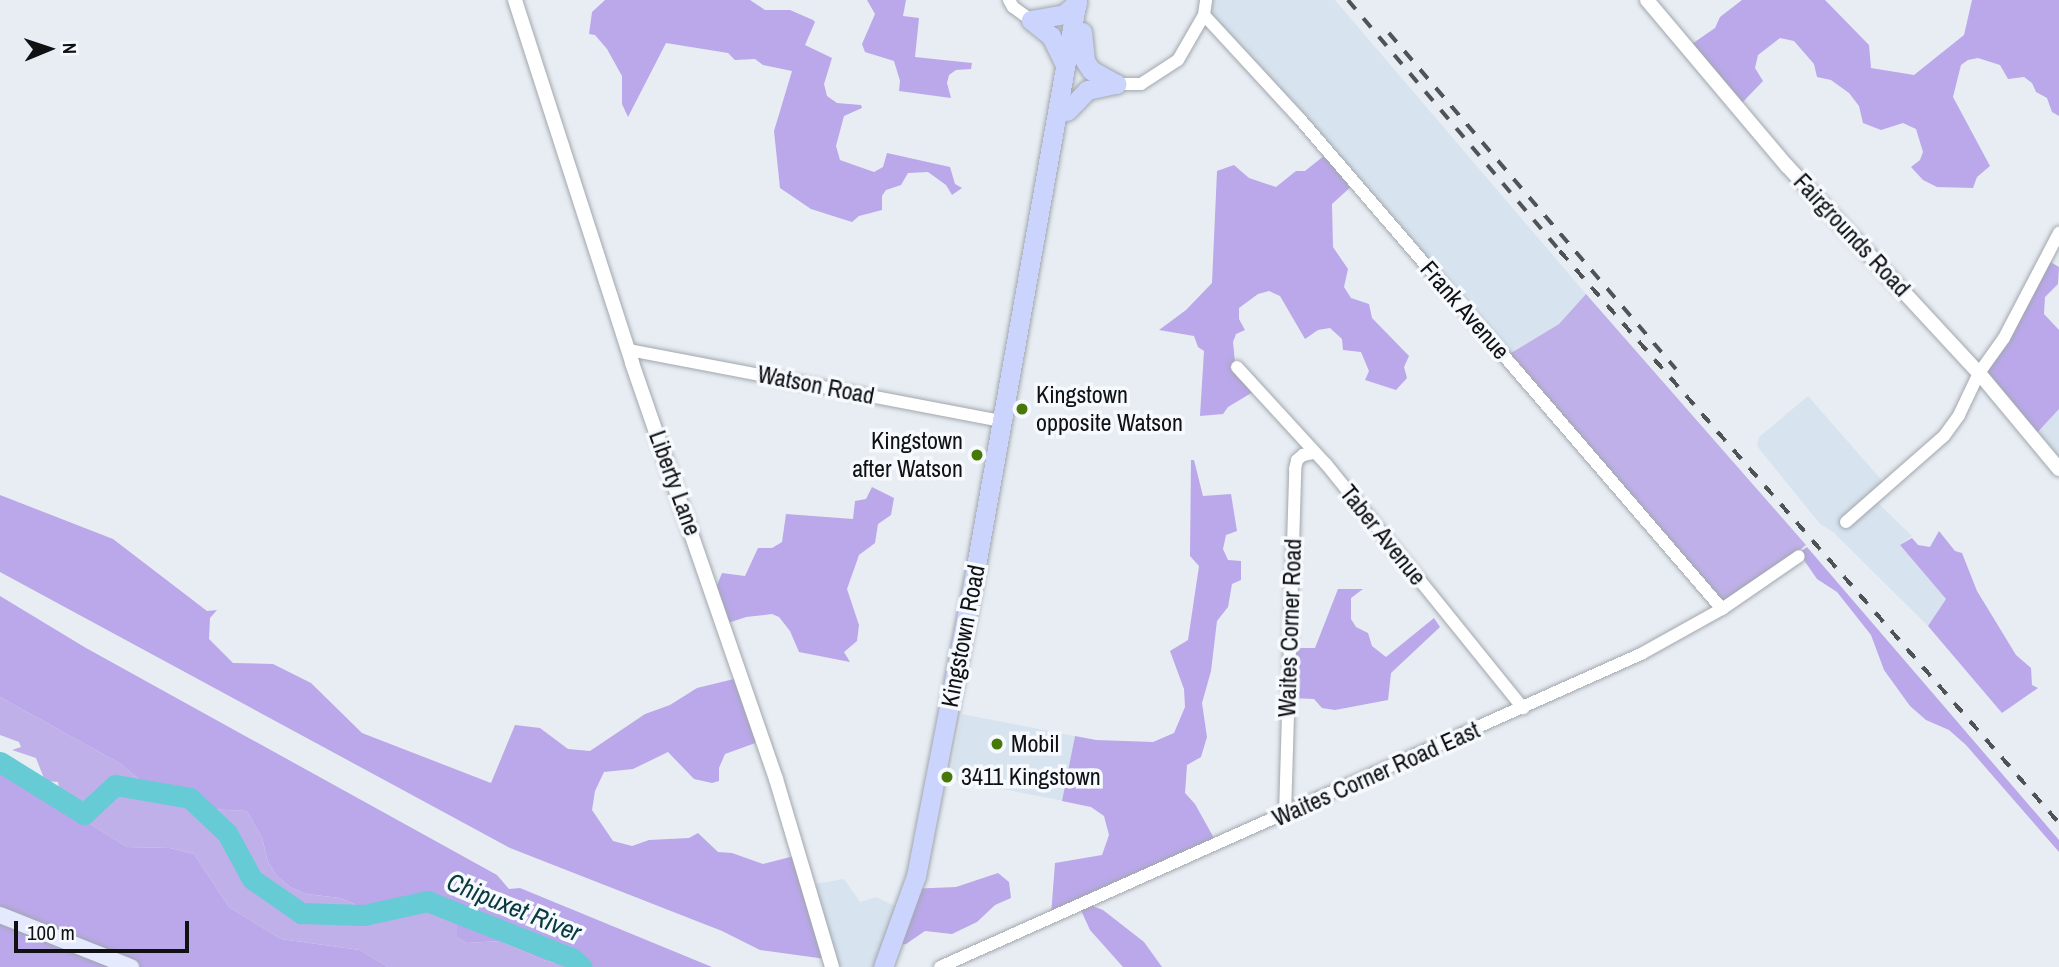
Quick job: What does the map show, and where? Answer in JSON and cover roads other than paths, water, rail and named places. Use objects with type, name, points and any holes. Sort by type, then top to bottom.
[{"type":"main road","points":[[1031,20],[1064,13],[1081,1]]},
{"type":"main road","name":"Kingstown Road","points":[[1025,300],[1033,279],[1082,32],[1081,1]]},
{"type":"main road","name":"Kingstown Road","points":[[883,967],[916,876],[1025,300],[1065,63],[1081,1]]},
{"type":"main road","points":[[1031,20],[1051,36],[1065,63]]},
{"type":"main road","points":[[1082,32],[1085,61],[1091,70],[1116,84]]},
{"type":"main road","points":[[1067,111],[1087,90],[1116,84]]},
{"type":"main road","points":[[0,915],[131,967]]},
{"type":"street","name":"Liberty Lane","points":[[515,0],[629,351],[776,779],[832,967]]},
{"type":"street","points":[[1009,0],[1013,7],[1031,20]]},
{"type":"street","points":[[1116,84],[1141,84],[1178,60],[1204,15],[1206,0]]},
{"type":"street","name":"Fairgrounds Road","points":[[1647,0],[1787,166],[1979,373],[2059,468]]},
{"type":"street","name":"Frank Avenue","points":[[1204,15],[1300,119],[1722,609]]},
{"type":"street","points":[[1846,522],[1944,436],[1959,415],[1979,373],[2004,338],[2059,233]]},
{"type":"street","name":"Watson Road","points":[[629,351],[1002,421]]},
{"type":"street","name":"Taber Avenue","points":[[1237,367],[1313,453],[1326,464],[1523,708]]},
{"type":"street","name":"Waites Corner Road","points":[[1284,815],[1296,469],[1297,460],[1303,455],[1313,453]]},
{"type":"street","name":"Waites Corner Road East","points":[[940,967],[1641,654],[1722,609],[1799,556]]},
{"type":"waterway","name":"Chipuxet River","points":[[0,762],[84,814],[115,785],[190,798],[227,833],[252,879],[301,913],[364,915],[427,901],[572,958],[582,967]]},
{"type":"railway","points":[[1348,0],[1560,251],[2059,823]]},
{"type":"railway","points":[[1389,33],[1676,369]]},
{"type":"place","name":"Kingstown opposite Watson","points":[[1022,409]]},
{"type":"place","name":"Kingstown after Watson","points":[[977,455]]},
{"type":"place","name":"Mobil","points":[[997,744]]},
{"type":"place","name":"3411 Kingstown","points":[[947,777]]}]
